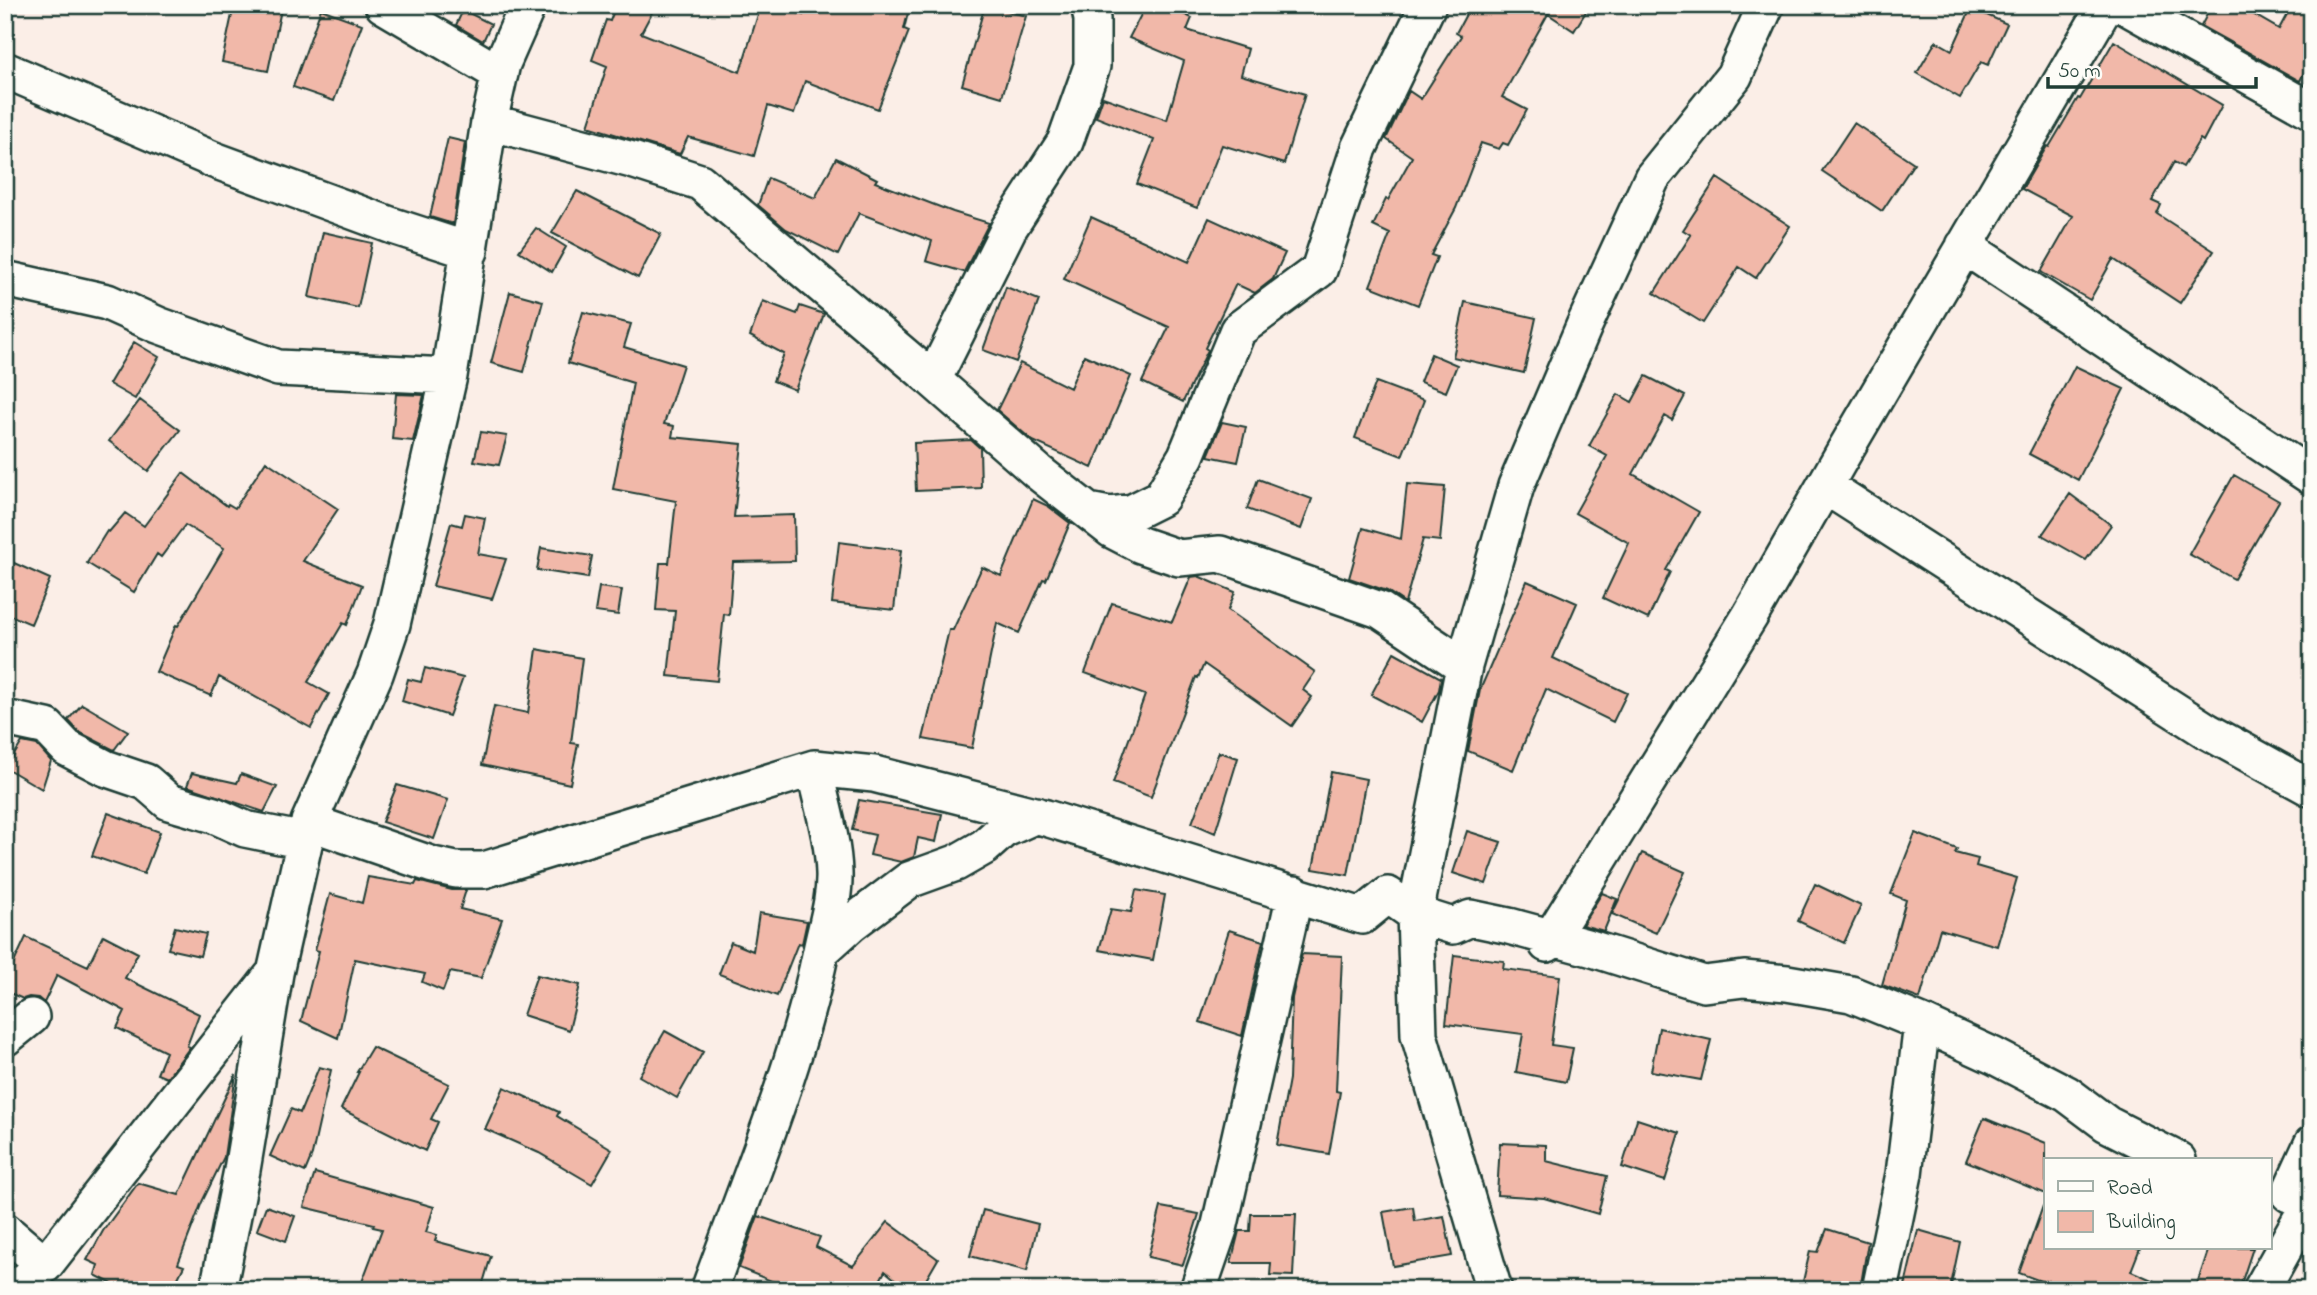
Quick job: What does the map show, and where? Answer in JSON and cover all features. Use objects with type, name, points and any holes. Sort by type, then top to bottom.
[{"type":"street","points":[[383,5],[500,74]]},
{"type":"street","points":[[218,1290],[245,1157],[275,973],[307,831],[375,674],[392,624],[449,376],[489,122],[500,74],[528,5]]},
{"type":"street","points":[[933,380],[1009,228],[1065,142],[1092,66],[1092,19],[1089,5]]},
{"type":"street","points":[[1088,511],[1109,514],[1133,512],[1161,498],[1186,456],[1238,330],[1319,270],[1359,148],[1428,5]]},
{"type":"street","points":[[1494,1290],[1419,1035],[1415,914],[1464,666],[1516,486],[1584,326],[1652,178],[1734,76],[1766,5]]},
{"type":"street","points":[[1540,937],[1751,616],[2106,5]]},
{"type":"street","points":[[2123,5],[2312,111]]},
{"type":"street","points":[[5,70],[215,160],[393,226],[470,251]]},
{"type":"street","points":[[489,122],[632,160],[700,182],[1038,472],[1112,530],[1153,550],[1179,558],[1220,554],[1380,610],[1464,666]]},
{"type":"street","points":[[1965,246],[2312,477]]},
{"type":"street","points":[[5,279],[107,302],[158,325],[278,368],[449,376]]},
{"type":"street","points":[[1825,486],[2207,731],[2312,789]]},
{"type":"street","points":[[5,718],[47,727],[66,748],[105,768],[146,782],[169,802],[214,815],[245,829],[307,831],[456,870],[484,870],[814,768],[874,774],[1036,816],[1362,916],[1388,895],[1415,914],[1453,926],[1471,918],[1590,948],[1704,985],[1744,979],[1851,994],[1922,1023],[2067,1094],[2107,1124],[2174,1158]]},
{"type":"street","points":[[709,1290],[792,1061],[813,993],[822,950],[834,874],[832,851],[814,768]]},
{"type":"street","points":[[822,950],[852,923],[909,880],[956,863],[984,847],[1003,830],[1036,816]]},
{"type":"street","points":[[1198,1290],[1223,1215],[1295,894]]},
{"type":"street","points":[[14,1290],[45,1265],[275,973]]},
{"type":"street","points":[[1880,1290],[1904,1174],[1922,1023]]},
{"type":"street","points":[[2261,1290],[2312,1144]]},
{"type":"street","points":[[5,1231],[45,1265]]},
{"type":"building","points":[[234,5],[282,5],[268,71],[222,62]]},
{"type":"building","points":[[616,5],[656,5],[641,33],[740,72],[761,5],[773,5],[803,15],[804,5],[910,5],[904,29],[909,31],[878,109],[805,81],[794,114],[768,106],[754,156],[688,137],[680,154],[588,126],[607,66],[592,60],[606,20],[610,21]]},
{"type":"building","points":[[985,5],[1026,16],[1002,97],[962,85]]},
{"type":"building","points":[[1146,5],[1164,5],[1192,18],[1187,30],[1248,49],[1241,75],[1305,94],[1284,164],[1222,145],[1197,208],[1137,184],[1154,140],[1096,117],[1103,97],[1167,120],[1184,61],[1129,38]]},
{"type":"building","points":[[1471,5],[1590,5],[1574,31],[1548,14],[1502,97],[1527,110],[1508,145],[1503,143],[1499,149],[1481,143],[1456,208],[1431,255],[1437,257],[1418,305],[1370,286],[1390,234],[1373,226],[1412,157],[1386,139],[1409,91],[1421,99],[1461,36],[1456,33]]},
{"type":"building","points":[[2212,5],[2237,5],[2279,29],[2292,5],[2312,5],[2312,56],[2300,81],[2201,26]]},
{"type":"building","points":[[1971,8],[2007,24],[1988,65],[1981,62],[1960,98],[1917,73],[1936,41],[1952,50]]},
{"type":"building","points":[[321,9],[362,24],[334,101],[293,87]]},
{"type":"building","points":[[463,10],[491,24],[483,41],[456,25]]},
{"type":"building","points":[[2114,41],[2222,105],[2203,141],[2200,139],[2183,167],[2174,162],[2152,201],[2161,205],[2157,214],[2214,251],[2180,303],[2113,259],[2090,300],[2041,272],[2073,216],[2022,189]]},
{"type":"building","points":[[1854,123],[1914,163],[1882,211],[1822,171]]},
{"type":"building","points":[[448,138],[465,142],[453,224],[430,217]]},
{"type":"building","points":[[836,158],[877,179],[875,182],[989,223],[964,272],[926,261],[932,241],[859,213],[838,255],[786,229],[758,205],[768,178],[815,198]]},
{"type":"building","points":[[1717,178],[1790,226],[1756,278],[1739,267],[1703,323],[1654,293],[1691,235],[1683,230]]},
{"type":"building","points":[[577,191],[661,234],[638,278],[552,233]]},
{"type":"building","points":[[1091,217],[1189,262],[1209,218],[1285,253],[1273,279],[1255,293],[1236,284],[1183,402],[1142,382],[1169,327],[1064,279]]},
{"type":"building","points":[[536,228],[566,247],[552,272],[519,251]]},
{"type":"building","points":[[323,232],[372,243],[358,308],[309,297]]},
{"type":"building","points":[[1006,287],[1039,300],[1016,362],[983,350]]},
{"type":"building","points":[[510,292],[543,301],[524,372],[491,363]]},
{"type":"building","points":[[763,301],[797,314],[800,306],[824,314],[795,390],[773,381],[784,354],[750,336]]},
{"type":"building","points":[[1465,302],[1536,318],[1524,373],[1453,357]]},
{"type":"building","points":[[583,312],[631,324],[624,347],[683,365],[664,424],[674,426],[672,437],[742,444],[734,517],[794,515],[795,561],[733,562],[729,615],[724,614],[717,681],[668,676],[675,611],[656,610],[660,563],[669,563],[676,501],[613,489],[633,383],[568,363]]},
{"type":"building","points":[[134,342],[159,357],[135,399],[109,384]]},
{"type":"building","points":[[1431,354],[1457,365],[1446,392],[1420,382]]},
{"type":"building","points":[[1084,355],[1131,376],[1092,468],[1033,441],[997,410],[1020,363],[1070,388]]},
{"type":"building","points":[[2075,366],[2124,389],[2078,480],[2029,454]]},
{"type":"building","points":[[1646,376],[1685,396],[1672,420],[1665,416],[1633,474],[1699,512],[1666,570],[1670,572],[1648,619],[1603,598],[1629,543],[1575,513],[1607,456],[1589,446],[1618,394],[1632,402]]},
{"type":"building","points":[[1376,382],[1424,400],[1402,456],[1355,438]]},
{"type":"building","points":[[396,394],[424,395],[413,441],[392,439]]},
{"type":"building","points":[[140,400],[180,430],[148,471],[109,441]]},
{"type":"building","points":[[1222,422],[1246,427],[1238,462],[1208,456]]},
{"type":"building","points":[[481,432],[507,436],[499,465],[474,461]]},
{"type":"building","points":[[971,440],[980,448],[981,488],[916,491],[914,443]]},
{"type":"building","points":[[266,461],[338,509],[303,561],[362,585],[347,625],[343,623],[308,682],[329,694],[311,728],[219,677],[211,696],[156,672],[176,625],[178,626],[224,548],[185,525],[161,557],[157,554],[134,592],[87,563],[107,531],[109,532],[125,513],[144,526],[183,473],[227,506],[228,504],[235,508]]},
{"type":"building","points":[[2234,475],[2279,501],[2234,579],[2189,554]]},
{"type":"building","points":[[1258,479],[1312,499],[1301,529],[1247,509]]},
{"type":"building","points":[[1407,484],[1445,487],[1440,541],[1423,539],[1405,603],[1387,591],[1349,578],[1363,528],[1401,539]]},
{"type":"building","points":[[2070,494],[2111,525],[2086,560],[2042,535]]},
{"type":"building","points":[[1033,499],[1048,506],[1070,523],[1046,580],[1043,579],[1019,633],[997,623],[972,748],[923,739],[949,630],[953,630],[982,567],[1001,576]]},
{"type":"building","points":[[465,514],[485,518],[478,554],[506,559],[492,599],[433,586],[451,523],[462,526]]},
{"type":"building","points":[[839,542],[901,550],[894,610],[832,603]]},
{"type":"building","points":[[541,548],[592,556],[588,578],[537,570]]},
{"type":"building","points":[[5,559],[50,579],[31,624],[5,613]]},
{"type":"building","points":[[1198,576],[1235,592],[1228,610],[1315,672],[1303,690],[1312,697],[1292,726],[1204,664],[1198,678],[1196,677],[1151,797],[1113,783],[1145,695],[1085,673],[1112,603],[1172,622],[1191,577]]},
{"type":"building","points":[[1527,581],[1577,603],[1553,658],[1627,693],[1613,722],[1546,689],[1513,770],[1468,751],[1480,690]]},
{"type":"building","points":[[599,587],[622,590],[618,615],[595,612]]},
{"type":"building","points":[[537,649],[582,658],[571,743],[578,744],[570,784],[482,765],[494,706],[528,713]]},
{"type":"building","points":[[1394,652],[1441,678],[1439,690],[1422,722],[1371,695]]},
{"type":"building","points":[[425,668],[463,678],[449,716],[402,701],[408,679],[421,682]]},
{"type":"building","points":[[82,704],[128,731],[114,750],[79,732],[68,720]]},
{"type":"building","points":[[22,742],[37,745],[51,761],[42,789],[6,768]]},
{"type":"building","points":[[1219,752],[1238,758],[1215,833],[1192,823]]},
{"type":"building","points":[[1331,772],[1366,779],[1348,875],[1313,869]]},
{"type":"building","points":[[192,773],[237,783],[241,774],[277,787],[264,812],[187,786]]},
{"type":"building","points":[[397,785],[448,800],[434,839],[382,822]]},
{"type":"building","points":[[859,800],[942,814],[936,842],[918,838],[914,857],[901,862],[870,855],[875,835],[852,830]]},
{"type":"building","points":[[108,813],[160,832],[144,874],[92,856]]},
{"type":"building","points":[[1467,831],[1501,842],[1486,884],[1453,873]]},
{"type":"building","points":[[1915,833],[1957,849],[1955,853],[1978,859],[1976,866],[2017,878],[1997,946],[1940,929],[1920,999],[1882,985],[1906,900],[1891,894]]},
{"type":"building","points":[[1642,853],[1685,872],[1656,933],[1612,914]]},
{"type":"building","points":[[368,877],[415,885],[417,881],[452,890],[466,890],[460,909],[502,919],[481,978],[450,972],[443,991],[422,982],[425,974],[355,959],[338,1038],[301,1021],[319,951],[315,950],[330,894],[362,903]]},
{"type":"building","points":[[1815,884],[1861,906],[1844,943],[1798,921]]},
{"type":"building","points":[[1136,890],[1165,895],[1153,960],[1099,950],[1111,909],[1131,912]]},
{"type":"building","points":[[1602,893],[1617,899],[1604,931],[1582,925]]},
{"type":"building","points":[[759,913],[807,921],[802,944],[798,943],[777,996],[719,974],[731,942],[753,951]]},
{"type":"building","points":[[175,927],[206,934],[200,956],[168,949]]},
{"type":"building","points":[[1229,930],[1263,941],[1242,1036],[1200,1022]]},
{"type":"building","points":[[103,935],[138,953],[125,978],[199,1014],[187,1046],[190,1047],[167,1078],[157,1074],[166,1052],[117,1028],[125,1011],[57,975],[44,1003],[38,998],[23,999],[5,991],[5,982],[26,937],[88,966]]},
{"type":"building","points":[[1302,954],[1342,956],[1336,1091],[1340,1092],[1329,1154],[1277,1145],[1289,1079],[1292,998]]},
{"type":"building","points":[[1454,955],[1504,961],[1503,969],[1560,976],[1551,1045],[1573,1048],[1566,1082],[1516,1072],[1523,1034],[1446,1024]]},
{"type":"building","points":[[537,975],[580,985],[569,1030],[523,1015]]},
{"type":"building","points":[[1659,1028],[1711,1040],[1701,1080],[1651,1071]]},
{"type":"building","points":[[665,1031],[703,1052],[677,1098],[639,1076]]},
{"type":"building","points":[[372,1047],[449,1084],[431,1119],[438,1122],[425,1151],[341,1109],[357,1072]]},
{"type":"building","points":[[319,1067],[331,1070],[312,1155],[305,1172],[270,1156],[291,1109],[300,1113]]},
{"type":"building","points":[[236,1074],[224,1157],[202,1202],[178,1264],[184,1266],[172,1290],[124,1290],[95,1275],[98,1265],[87,1260],[103,1231],[138,1183],[179,1195]]},
{"type":"building","points":[[504,1087],[559,1112],[557,1116],[612,1149],[592,1184],[539,1153],[485,1129]]},
{"type":"building","points":[[1984,1118],[2046,1143],[2044,1193],[1966,1161]]},
{"type":"building","points":[[1637,1119],[1680,1133],[1665,1181],[1622,1167]]},
{"type":"building","points":[[1500,1143],[1546,1145],[1546,1161],[1607,1176],[1598,1214],[1544,1198],[1497,1195]]},
{"type":"building","points":[[315,1173],[434,1207],[426,1232],[437,1235],[435,1241],[491,1256],[481,1290],[359,1290],[382,1229],[373,1227],[374,1224],[304,1207]]},
{"type":"building","points":[[266,1206],[295,1216],[286,1241],[257,1230]]},
{"type":"building","points":[[2044,1206],[2044,1250],[2139,1250],[2131,1271],[2175,1290],[2065,1290],[2019,1273]]},
{"type":"building","points":[[1161,1207],[1199,1214],[1183,1265],[1148,1257]]},
{"type":"building","points":[[1413,1207],[1415,1221],[1444,1216],[1452,1256],[1393,1266],[1383,1212]]},
{"type":"building","points":[[983,1210],[1038,1224],[1027,1271],[970,1256]]},
{"type":"building","points":[[1251,1214],[1296,1214],[1293,1276],[1270,1275],[1271,1263],[1231,1263],[1239,1231],[1250,1231]]},
{"type":"building","points":[[758,1216],[820,1237],[816,1247],[853,1266],[888,1222],[938,1259],[920,1290],[908,1290],[885,1271],[875,1290],[794,1290],[739,1268]]},
{"type":"building","points":[[1827,1229],[1868,1242],[1860,1290],[1801,1290],[1810,1251],[1818,1252]]},
{"type":"building","points":[[1918,1230],[1960,1242],[1950,1290],[1904,1290]]},
{"type":"building","points":[[2208,1250],[2252,1250],[2239,1290],[2195,1290]]}]
